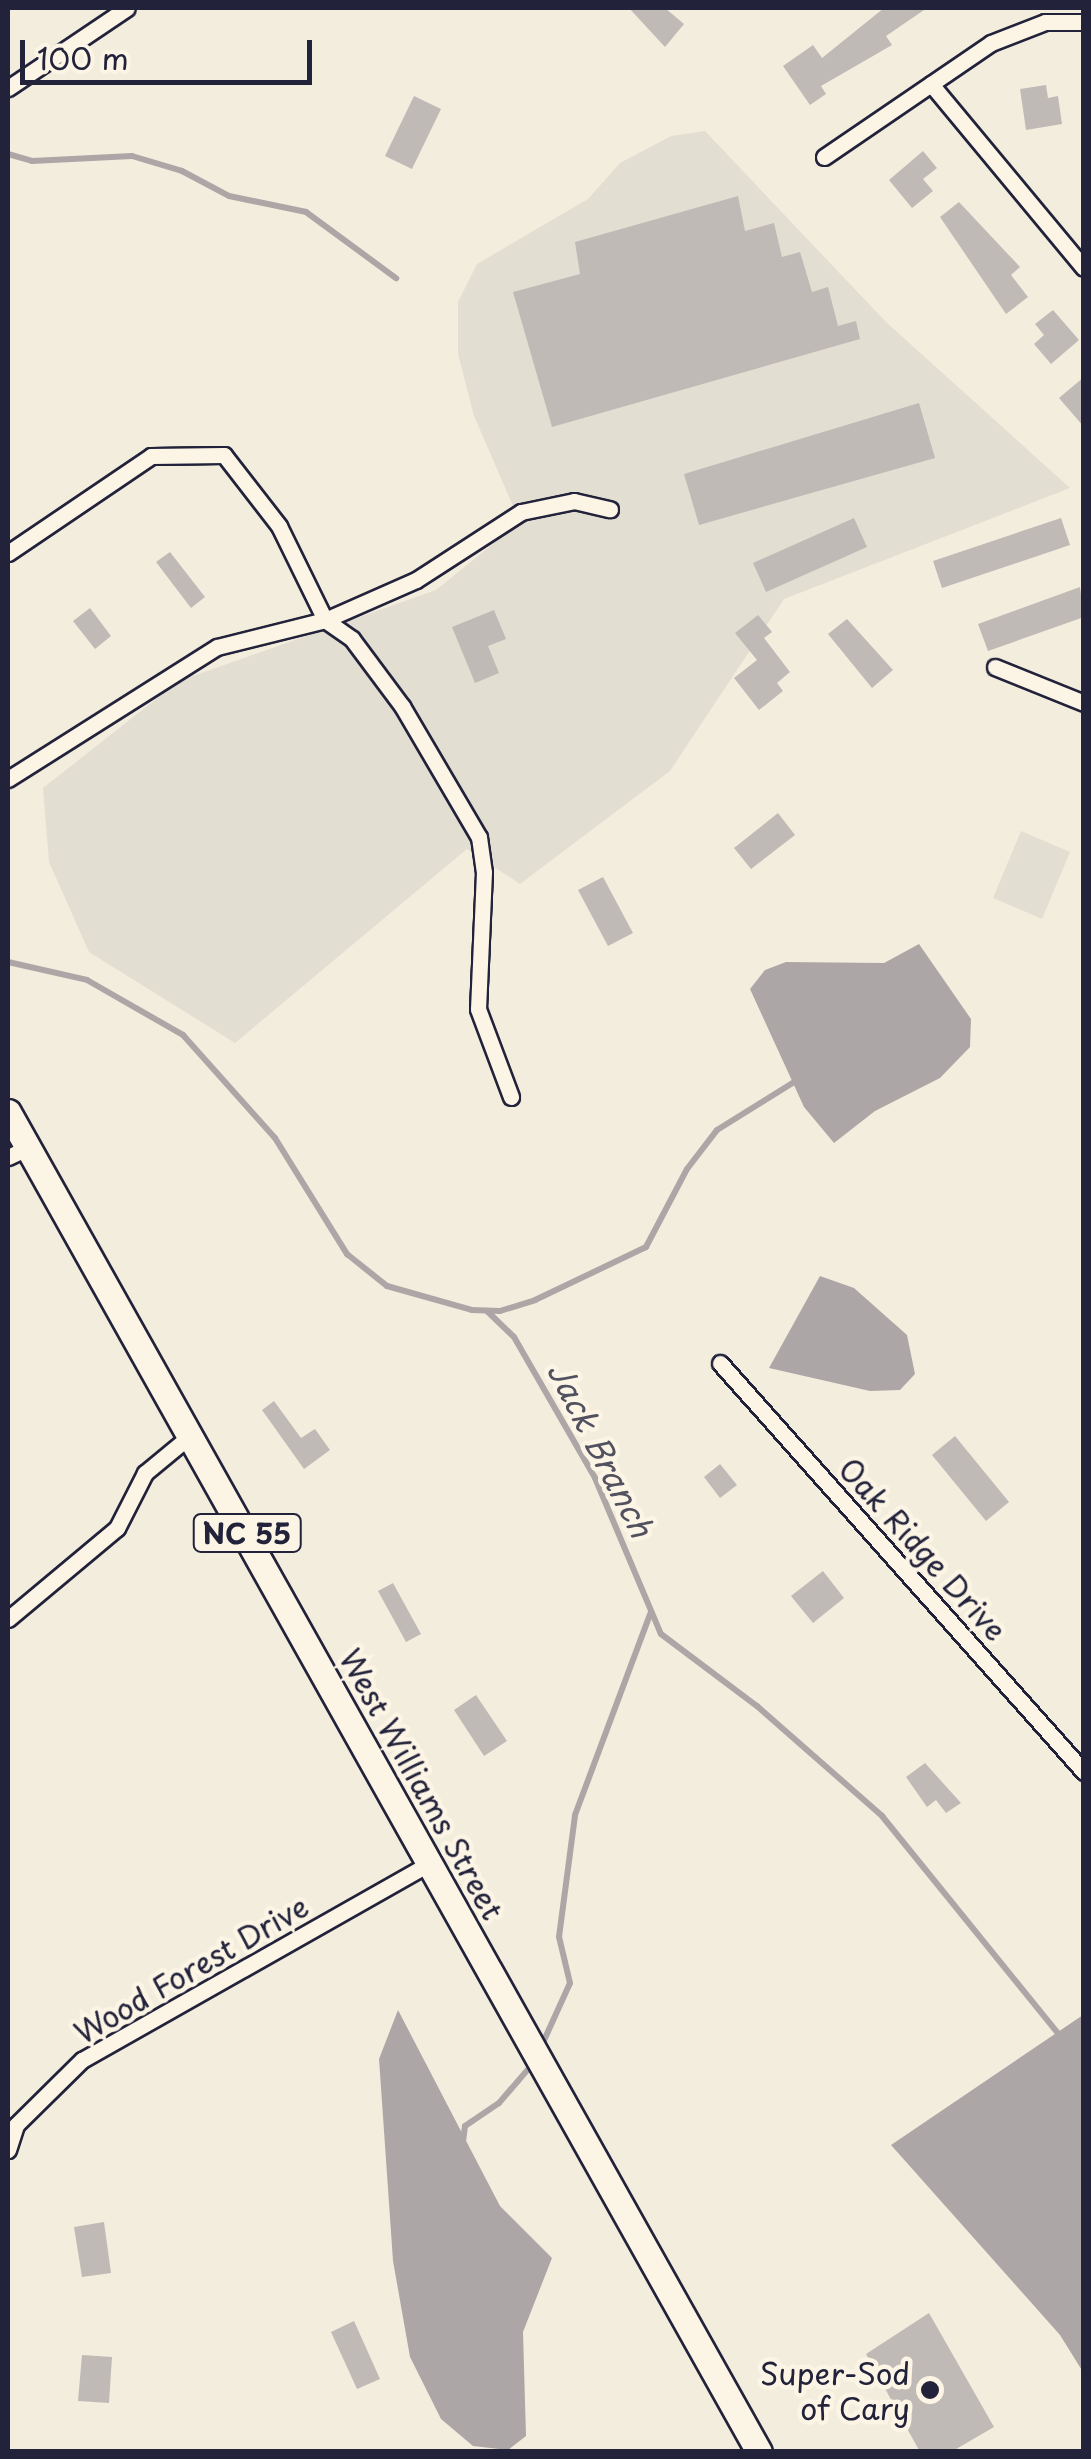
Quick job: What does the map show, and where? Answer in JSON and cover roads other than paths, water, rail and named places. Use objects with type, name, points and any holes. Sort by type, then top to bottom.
[{"type":"main road","name":"NC 55","points":[[8,1112],[18,1152]]},
{"type":"main road","name":"West Williams Street","points":[[18,1152],[191,1436],[759,2452]]},
{"type":"street","points":[[8,88],[127,8]]},
{"type":"street","points":[[824,157],[930,84],[1020,30],[1084,22]]},
{"type":"street","points":[[930,84],[1084,268]]},
{"type":"street","points":[[8,553],[152,456],[224,455],[279,526],[325,620],[352,639],[402,706],[479,838],[484,872],[478,1009],[511,1097]]},
{"type":"street","points":[[8,779],[217,646],[325,620],[416,580],[521,512],[574,501],[610,509]]},
{"type":"street","points":[[996,667],[1084,703]]},
{"type":"street","name":"Oak Ridge Drive","points":[[720,1363],[1084,1772]]},
{"type":"street","points":[[8,1619],[117,1528],[145,1473],[191,1436]]},
{"type":"street","name":"Wood Forest Drive","points":[[8,2150],[16,2125],[82,2060],[429,1864]]},
{"type":"waterway","points":[[8,154],[32,161],[132,156],[182,171],[229,196],[306,212],[396,278]]},
{"type":"waterway","name":"Jack Branch","points":[[8,962],[87,980],[183,1035],[275,1138],[347,1254],[387,1286],[472,1310],[500,1311],[535,1300],[646,1247],[687,1169],[717,1130],[799,1079]]},
{"type":"waterway","name":"Jack Branch","points":[[487,1311],[514,1337],[595,1478],[661,1634],[757,1706],[882,1816],[1062,2038]]},
{"type":"waterway","points":[[541,2047],[570,1983],[559,1937],[575,1815],[650,1614]]},
{"type":"waterway","points":[[463,2142],[465,2126],[499,2103],[530,2067]]},
{"type":"place","name":"Super-Sod of Cary","points":[[930,2390]]}]
